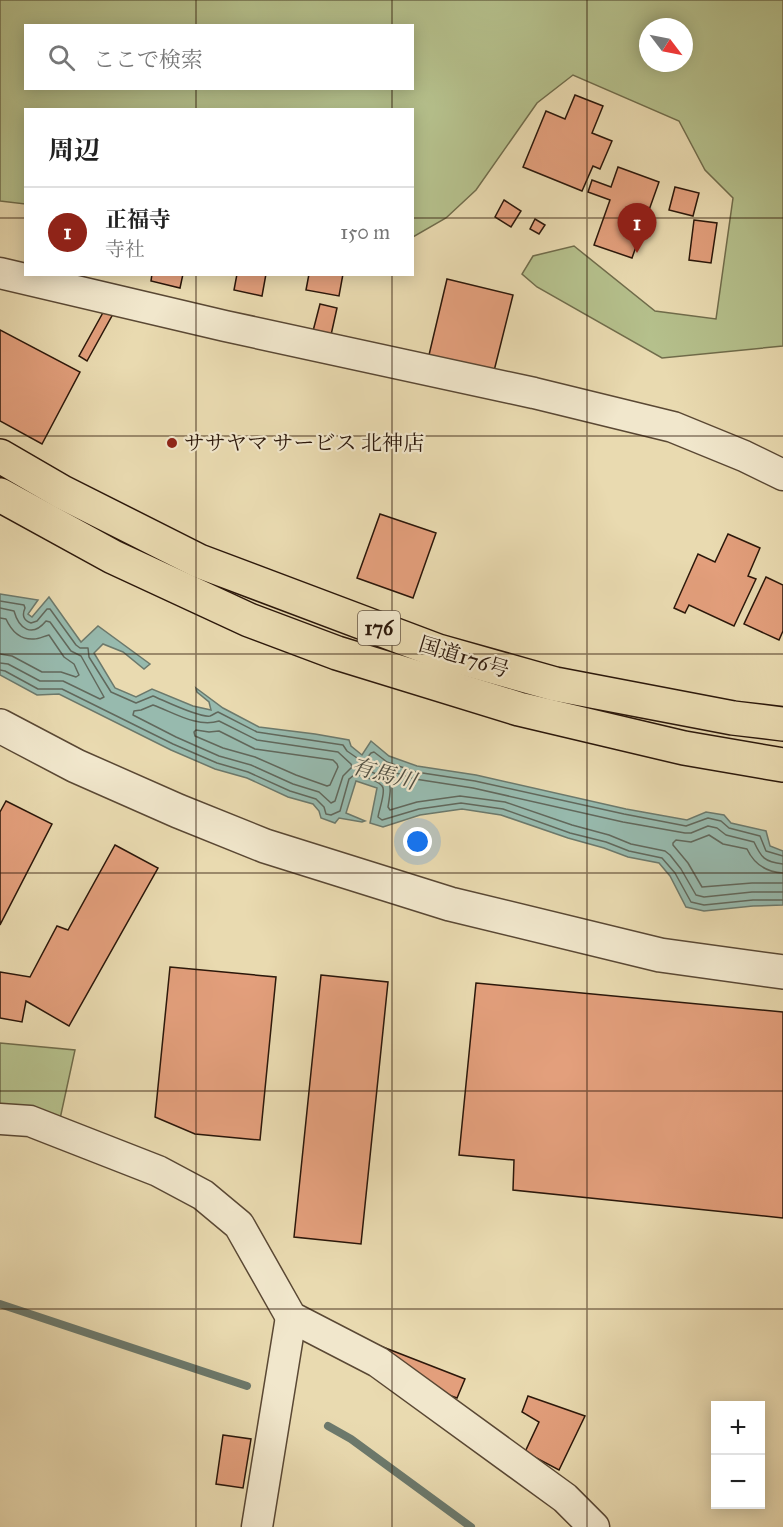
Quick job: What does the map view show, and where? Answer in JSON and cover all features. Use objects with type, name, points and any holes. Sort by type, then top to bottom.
[{"type":"highway","name":"国道176号","points":[[0,456],[62,492],[199,561],[438,651],[555,684],[733,718],[783,724]]},
{"type":"highway","name":"国道176号","points":[[0,495],[112,557],[249,620],[337,653],[519,709],[684,748],[783,765]]},
{"type":"street","points":[[0,273],[225,326],[534,393],[673,427],[744,456],[783,475]]},
{"type":"street","points":[[0,726],[86,770],[265,846],[450,904],[660,955],[783,972]]},
{"type":"street","points":[[0,1119],[30,1121],[158,1171],[203,1195],[239,1225],[291,1317],[378,1362],[565,1498],[594,1527]]},
{"type":"street","points":[[257,1527],[291,1317]]},
{"type":"green space","points":[[0,0],[783,0],[783,346],[662,358],[537,287],[522,274],[533,256],[574,246],[655,311],[716,319],[733,198],[705,170],[679,121],[573,75],[537,103],[476,190],[446,218],[414,236],[414,108],[24,108],[24,204],[0,201]]},
{"type":"green space","points":[[0,1043],[75,1050],[60,1119],[0,1111]]},
{"type":"water","name":"有馬川","points":[[0,594],[38,600],[28,614],[32,617],[49,597],[81,642],[98,626],[150,664],[144,669],[123,652],[103,644],[94,653],[115,688],[136,697],[152,689],[193,706],[211,710],[209,702],[197,692],[196,688],[223,708],[259,727],[349,740],[351,746],[362,755],[371,741],[389,756],[417,766],[476,775],[626,809],[687,820],[706,812],[724,815],[731,823],[766,831],[770,846],[783,851],[783,905],[704,911],[686,907],[670,876],[659,863],[628,857],[501,815],[462,809],[420,815],[383,827],[370,823],[377,788],[356,781],[346,813],[365,821],[339,818],[335,823],[321,818],[313,804],[288,797],[247,778],[215,769],[171,750],[59,694],[37,695],[0,675]]},
{"type":"building","points":[[575,95],[603,106],[592,133],[612,141],[600,169],[593,166],[582,191],[523,167],[546,111],[565,119]]},
{"type":"building","points":[[618,167],[659,182],[632,258],[594,245],[610,200],[588,192],[592,180],[611,187]]},
{"type":"building","points":[[675,187],[699,193],[693,216],[669,210]]},
{"type":"building","points":[[504,200],[521,211],[511,227],[495,217]]},
{"type":"building","points":[[535,219],[545,225],[539,234],[530,229]]},
{"type":"building","points":[[694,220],[717,223],[711,263],[689,260]]},
{"type":"building","points":[[152,276],[183,276],[180,288],[151,281]]},
{"type":"building","points":[[237,276],[266,276],[262,296],[234,290]]},
{"type":"building","points":[[309,276],[343,276],[339,296],[306,290]]},
{"type":"building","points":[[447,279],[513,295],[494,371],[429,355]]},
{"type":"building","points":[[320,304],[337,308],[331,335],[313,331]]},
{"type":"building","points":[[105,309],[113,314],[87,361],[79,356]]},
{"type":"building","points":[[0,330],[80,372],[42,444],[0,421]]},
{"type":"building","points":[[380,514],[436,533],[413,598],[357,578]]},
{"type":"building","points":[[728,534],[760,548],[748,576],[756,579],[734,626],[689,605],[685,613],[674,608],[698,554],[715,562]]},
{"type":"building","points":[[766,577],[783,585],[783,631],[779,640],[744,624]]},
{"type":"building","points":[[6,801],[52,824],[0,925],[0,812]]},
{"type":"building","points":[[115,845],[158,868],[69,1026],[26,1001],[22,1022],[0,1018],[0,972],[30,977],[57,926],[68,930]]},
{"type":"building","points":[[170,967],[276,977],[260,1140],[195,1134],[155,1117]]},
{"type":"building","points":[[321,975],[388,982],[361,1244],[294,1237]]},
{"type":"building","points":[[476,983],[783,1012],[783,1218],[513,1190],[514,1160],[459,1155]]},
{"type":"building","points":[[370,1342],[465,1379],[457,1398],[421,1385]]},
{"type":"building","points":[[528,1396],[585,1416],[559,1470],[525,1452],[539,1422],[522,1412]]},
{"type":"building","points":[[223,1435],[251,1439],[243,1488],[216,1484]]},
{"type":"waterway","points":[[0,1304],[247,1386]]},
{"type":"waterway","points":[[328,1426],[351,1439],[471,1527]]},
{"type":"place","name":"正福寺","points":[[637,253]]},
{"type":"place","name":"ササヤマ サービス 北神店","points":[[172,443]]}]
